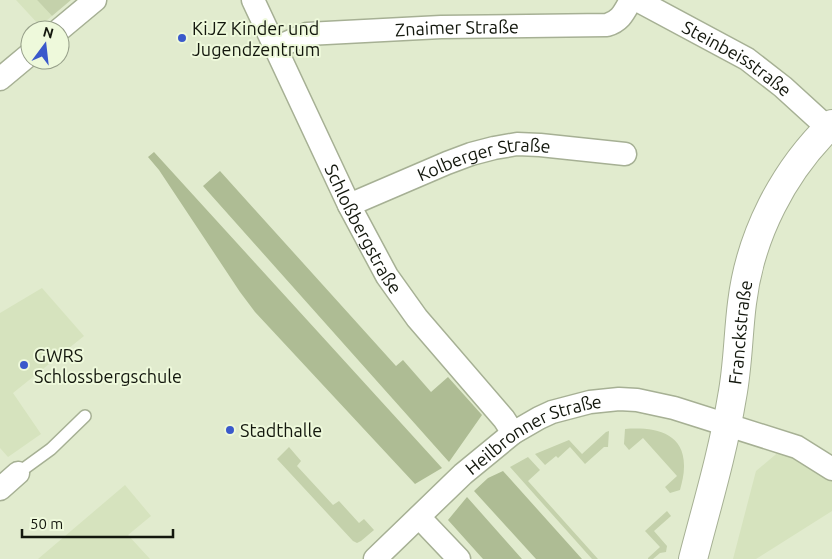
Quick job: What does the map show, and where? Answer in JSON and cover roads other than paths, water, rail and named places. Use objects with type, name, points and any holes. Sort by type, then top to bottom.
[{"type":"street","name":"Schloßbergstraße","points":[[253,0],[349,205],[386,276],[417,318],[504,419],[513,433]]},
{"type":"street","name":"Znaimer Straße","points":[[275,48],[307,34],[441,27],[607,25],[614,23],[620,18],[631,0]]},
{"type":"street","name":"Steinbeisstraße","points":[[637,0],[747,59],[830,126]]},
{"type":"street","points":[[70,21],[91,3]]},
{"type":"street","points":[[0,79],[20,62]]},
{"type":"street","name":"Franckstraße","points":[[693,559],[732,397],[742,302],[755,246],[768,214],[788,177],[802,157],[830,126]]},
{"type":"street","name":"Kolberger Straße","points":[[349,205],[470,154],[494,148],[517,144],[540,145],[624,154]]},
{"type":"street","name":"Heilbronner Straße","points":[[375,559],[463,474],[513,433],[538,418],[566,407],[590,402],[619,399],[656,403],[797,447],[832,469]]},
{"type":"street","points":[[0,489],[18,473]]},
{"type":"street","points":[[419,517],[459,559]]},
{"type":"lane","points":[[18,473],[51,449],[86,416]]},
{"type":"place","name":"KiJZ Kinder und Jugendzentrum","points":[[182,38]]},
{"type":"place","name":"GWRS Schlossbergschule","points":[[24,365]]},
{"type":"place","name":"Stadthalle","points":[[230,430]]}]
